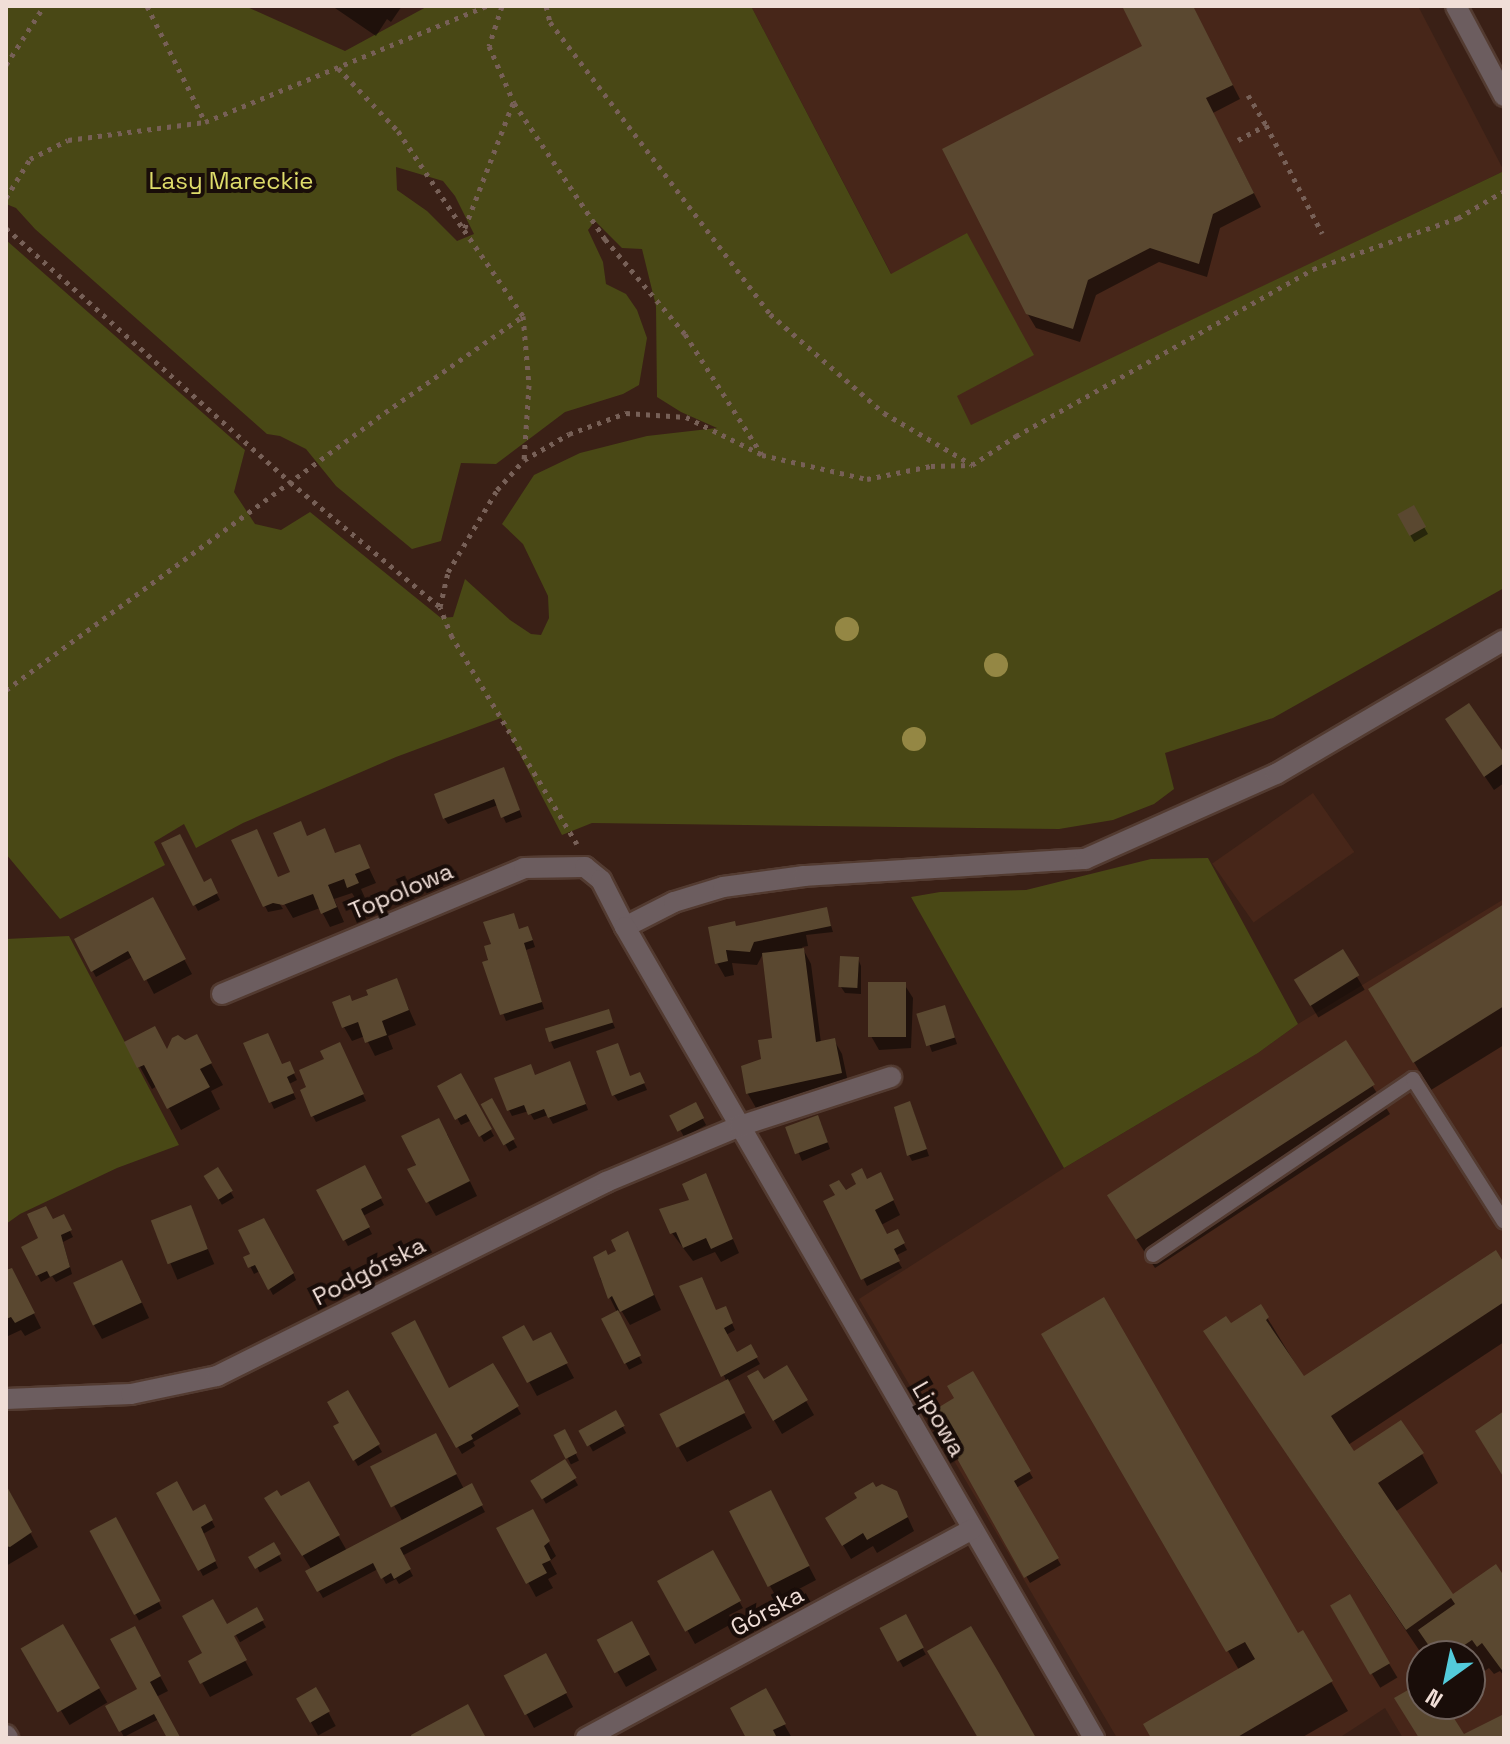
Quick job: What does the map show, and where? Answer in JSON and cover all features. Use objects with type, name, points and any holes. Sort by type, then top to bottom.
[{"type":"street","points":[[1456,6],[1504,96]]},
{"type":"street","points":[[625,927],[674,902],[723,887],[804,876],[1085,859],[1276,774],[1504,640]]},
{"type":"street","name":"Topolowa","points":[[222,994],[524,868],[585,867],[601,880]]},
{"type":"street","name":"Lipowa","points":[[601,880],[625,927],[1094,1738]]},
{"type":"street","points":[[740,1126],[891,1077]]},
{"type":"street","name":"Podgórska","points":[[6,1399],[131,1394],[217,1376],[606,1182],[740,1126]]},
{"type":"street","name":"Górska","points":[[586,1738],[972,1529]]},
{"type":"lane","points":[[1153,1255],[1413,1079],[1504,1222]]},
{"type":"path","points":[[6,65],[44,6]]},
{"type":"path","points":[[147,6],[205,122]]},
{"type":"path","points":[[6,198],[30,159],[68,140],[205,122],[487,6]]},
{"type":"path","points":[[502,6],[489,46],[514,103],[605,239],[685,334],[762,455]]},
{"type":"path","points":[[546,6],[550,22],[770,314],[884,413],[972,465]]},
{"type":"path","points":[[338,68],[398,131],[523,316],[529,385],[524,460]]},
{"type":"path","points":[[1248,95],[1322,233]]},
{"type":"path","points":[[464,230],[514,103]]},
{"type":"path","points":[[1238,140],[1266,125]]},
{"type":"path","points":[[440,607],[448,572],[497,490],[524,460],[569,434],[626,413],[686,417],[762,455],[867,479],[931,466],[972,465],[1016,436],[1313,269],[1458,218],[1504,191]]},
{"type":"path","points":[[6,228],[290,482],[440,607],[452,637],[601,880]]},
{"type":"path","points":[[6,690],[523,316]]},
{"type":"shaded area","points":[[751,6],[1418,6],[1504,171],[971,426]]},
{"type":"shaded area","points":[[1313,793],[1354,852],[1254,923],[1212,864]]},
{"type":"shaded area","points":[[1504,899],[1504,1738],[1403,1738],[1385,1708],[1339,1738],[1117,1738],[859,1299],[1064,1168],[1258,1053],[1298,1024]]},
{"type":"green space","name":"Lasy Mareckie","points":[[6,6],[245,6],[345,51],[428,6],[751,6],[891,274],[967,233],[1034,355],[957,396],[971,425],[1504,171],[1504,588],[1273,718],[1165,753],[1174,789],[1154,804],[1113,820],[1059,829],[592,823],[562,835],[501,718],[396,757],[243,823],[196,848],[184,824],[154,842],[165,865],[60,919],[6,854],[6,240],[245,450],[234,492],[255,524],[281,530],[310,512],[441,618],[453,617],[465,579],[510,620],[531,634],[541,635],[549,618],[548,596],[523,544],[502,524],[534,475],[580,453],[647,436],[717,428],[657,397],[656,306],[642,249],[622,248],[595,221],[588,230],[603,262],[606,284],[626,294],[637,310],[647,338],[639,385],[623,394],[565,412],[496,464],[461,463],[441,541],[412,549],[336,486],[306,449],[280,436],[267,434],[35,229],[16,208],[6,204]],"holes":[[[396,167],[443,181],[455,196],[474,234],[457,241],[427,211],[397,190]]]},
{"type":"green space","points":[[1208,858],[1298,1024],[1258,1053],[1064,1168],[911,897],[940,892],[1026,890],[1151,859]]},
{"type":"green space","points":[[69,936],[179,1145],[117,1168],[20,1214],[6,1224],[6,939]]},
{"type":"building","points":[[1122,6],[1193,6],[1233,85],[1206,98],[1254,193],[1213,214],[1199,264],[1150,248],[1088,280],[1073,329],[1026,314],[942,149],[1142,46]]},
{"type":"building","points":[[1414,505],[1426,527],[1410,536],[1397,514]]},
{"type":"building","points":[[1469,703],[1504,753],[1504,763],[1484,777],[1445,719]]},
{"type":"building","points":[[504,767],[520,810],[501,818],[494,799],[443,819],[434,794]]},
{"type":"building","points":[[301,821],[307,836],[325,828],[335,853],[360,844],[370,868],[355,874],[359,883],[347,888],[344,879],[328,885],[337,907],[321,914],[313,894],[283,905],[273,903],[263,907],[231,840],[257,829],[278,877],[290,872],[273,833]]},
{"type":"building","points":[[180,834],[204,882],[211,878],[218,893],[193,906],[161,843]]},
{"type":"building","points":[[153,897],[186,959],[144,981],[128,951],[91,972],[74,939]]},
{"type":"building","points":[[1504,904],[1504,1006],[1413,1063],[1368,989]]},
{"type":"building","points":[[827,907],[831,926],[754,942],[750,952],[726,950],[728,961],[715,964],[708,927],[735,921],[736,926]]},
{"type":"building","points":[[514,913],[519,929],[528,926],[533,940],[524,943],[542,1002],[500,1015],[482,962],[488,960],[484,946],[491,944],[483,922]]},
{"type":"building","points":[[804,948],[816,1042],[835,1038],[842,1073],[746,1094],[741,1066],[761,1059],[758,1040],[772,1038],[762,953]]},
{"type":"building","points":[[1343,949],[1359,975],[1310,1006],[1294,980]]},
{"type":"building","points":[[840,956],[859,957],[857,988],[838,987]]},
{"type":"building","points":[[397,978],[409,1010],[382,1021],[387,1035],[365,1043],[358,1022],[342,1028],[332,1002],[350,995],[352,1001],[368,995],[366,990]]},
{"type":"building","points":[[868,982],[906,982],[906,1037],[868,1037]]},
{"type":"building","points":[[945,1005],[955,1038],[926,1046],[916,1014]]},
{"type":"building","points":[[609,1009],[613,1022],[549,1042],[545,1029]]},
{"type":"building","points":[[155,1026],[167,1049],[172,1038],[178,1035],[185,1040],[197,1034],[212,1063],[200,1069],[210,1087],[167,1109],[144,1065],[137,1068],[124,1042]]},
{"type":"building","points":[[268,1033],[282,1064],[290,1061],[295,1073],[287,1077],[294,1093],[269,1103],[243,1043]]},
{"type":"building","points":[[1346,1040],[1375,1084],[1136,1240],[1107,1195]]},
{"type":"building","points":[[340,1042],[364,1094],[311,1117],[300,1090],[306,1087],[299,1070],[324,1059],[320,1051]]},
{"type":"building","points":[[618,1043],[630,1076],[640,1072],[645,1083],[612,1096],[596,1051]]},
{"type":"building","points":[[570,1061],[586,1104],[548,1118],[544,1109],[528,1115],[524,1105],[507,1111],[494,1078],[531,1064],[535,1075]]},
{"type":"building","points":[[461,1073],[492,1129],[479,1137],[466,1114],[455,1120],[437,1086]]},
{"type":"building","points":[[492,1098],[515,1139],[503,1145],[481,1104]]},
{"type":"building","points":[[910,1101],[927,1149],[907,1156],[894,1107]]},
{"type":"building","points":[[696,1102],[704,1118],[677,1132],[669,1116]]},
{"type":"building","points":[[818,1115],[828,1142],[795,1154],[785,1127]]},
{"type":"building","points":[[439,1118],[470,1181],[426,1203],[407,1169],[416,1165],[401,1136]]},
{"type":"building","points":[[365,1165],[382,1198],[361,1209],[370,1227],[343,1241],[316,1190]]},
{"type":"building","points":[[218,1167],[233,1191],[218,1200],[204,1176]]},
{"type":"building","points":[[862,1168],[867,1179],[881,1172],[894,1200],[875,1210],[887,1234],[898,1229],[905,1243],[894,1249],[900,1261],[861,1280],[823,1201],[835,1195],[829,1185],[839,1180],[846,1190],[856,1184],[851,1174]]},
{"type":"building","points":[[706,1173],[733,1239],[711,1249],[706,1238],[683,1248],[676,1232],[670,1234],[659,1209],[689,1200],[682,1184]]},
{"type":"building","points":[[191,1205],[208,1249],[168,1264],[151,1220]]},
{"type":"building","points":[[46,1206],[53,1219],[64,1214],[72,1230],[61,1235],[70,1267],[50,1277],[47,1271],[36,1276],[21,1247],[38,1238],[27,1214]]},
{"type":"building","points":[[264,1218],[294,1273],[268,1290],[255,1265],[248,1268],[243,1257],[250,1254],[238,1230]]},
{"type":"building","points":[[628,1231],[654,1295],[620,1312],[612,1296],[608,1299],[593,1257],[606,1250],[608,1255],[616,1251],[611,1240]]},
{"type":"building","points":[[1496,1250],[1504,1263],[1504,1302],[1331,1416],[1354,1451],[1401,1420],[1424,1453],[1378,1483],[1453,1594],[1496,1564],[1504,1576],[1504,1673],[1486,1648],[1486,1640],[1425,1640],[1418,1630],[1455,1604],[1451,1598],[1406,1630],[1203,1331],[1226,1316],[1231,1323],[1261,1304],[1269,1317],[1266,1320],[1304,1376]]},
{"type":"building","points":[[122,1260],[142,1303],[93,1325],[73,1283]]},
{"type":"building","points":[[12,1268],[35,1313],[15,1323],[11,1317],[6,1319],[6,1270]]},
{"type":"building","points":[[702,1277],[716,1310],[726,1306],[733,1323],[724,1328],[737,1352],[751,1344],[758,1357],[721,1377],[679,1286]]},
{"type":"building","points":[[1104,1297],[1298,1633],[1303,1630],[1333,1681],[1236,1738],[1151,1738],[1143,1724],[1255,1659],[1245,1642],[1226,1652],[1041,1334]]},
{"type":"building","points":[[618,1310],[641,1355],[624,1364],[601,1319]]},
{"type":"building","points":[[415,1320],[449,1388],[493,1363],[519,1406],[471,1435],[473,1439],[456,1448],[391,1333]]},
{"type":"building","points":[[524,1325],[533,1341],[551,1332],[568,1363],[527,1383],[502,1337]]},
{"type":"building","points":[[787,1365],[808,1400],[773,1421],[747,1376],[758,1370],[764,1379]]},
{"type":"building","points":[[973,1371],[1031,1471],[1014,1481],[1059,1558],[1024,1578],[931,1412],[954,1398],[947,1386]]},
{"type":"building","points":[[728,1379],[745,1413],[677,1448],[659,1414]]},
{"type":"building","points":[[348,1390],[380,1444],[353,1461],[333,1426],[339,1423],[327,1402]]},
{"type":"building","points":[[616,1410],[625,1426],[587,1447],[578,1431]]},
{"type":"building","points":[[1504,1411],[1504,1478],[1475,1431]]},
{"type":"building","points":[[565,1429],[577,1453],[566,1459],[553,1435]]},
{"type":"building","points":[[436,1433],[457,1474],[391,1508],[370,1467]]},
{"type":"building","points":[[565,1459],[577,1478],[542,1499],[530,1481]]},
{"type":"building","points":[[177,1481],[193,1511],[205,1504],[213,1520],[201,1527],[216,1561],[198,1571],[156,1493]]},
{"type":"building","points":[[309,1481],[340,1535],[302,1556],[264,1498],[277,1490],[281,1496]]},
{"type":"building","points":[[873,1482],[876,1487],[882,1484],[897,1491],[908,1517],[867,1540],[863,1533],[842,1546],[825,1518],[857,1498],[854,1493]]},
{"type":"building","points":[[472,1483],[483,1505],[400,1548],[411,1569],[394,1579],[391,1573],[381,1579],[373,1563],[317,1592],[305,1571]]},
{"type":"building","points":[[6,1485],[32,1532],[10,1547],[6,1546]]},
{"type":"building","points":[[771,1490],[810,1566],[768,1587],[729,1511]]},
{"type":"building","points":[[533,1509],[550,1541],[544,1546],[551,1560],[542,1564],[547,1573],[526,1584],[496,1528]]},
{"type":"building","points":[[116,1517],[161,1601],[134,1615],[90,1531]]},
{"type":"building","points":[[274,1542],[281,1554],[255,1569],[248,1557]]},
{"type":"building","points":[[713,1550],[741,1601],[685,1632],[657,1581]]},
{"type":"building","points":[[1350,1594],[1390,1663],[1370,1675],[1330,1606]]},
{"type":"building","points":[[213,1599],[227,1624],[257,1607],[264,1620],[234,1636],[247,1660],[200,1684],[188,1661],[202,1653],[182,1616]]},
{"type":"building","points":[[906,1614],[924,1648],[897,1662],[880,1628]]},
{"type":"building","points":[[632,1621],[650,1655],[615,1673],[597,1640]]},
{"type":"building","points":[[63,1624],[100,1688],[58,1713],[21,1648]]},
{"type":"building","points":[[135,1626],[161,1676],[150,1682],[180,1737],[167,1738],[154,1714],[119,1732],[105,1706],[137,1689],[110,1639]]},
{"type":"building","points":[[971,1626],[1036,1738],[978,1738],[927,1651]]},
{"type":"building","points":[[546,1653],[567,1693],[525,1715],[504,1676]]},
{"type":"building","points":[[316,1687],[330,1711],[310,1723],[296,1698]]},
{"type":"building","points":[[766,1688],[786,1724],[773,1730],[777,1738],[746,1738],[730,1708]]},
{"type":"building","points":[[1406,1691],[1406,1717],[1394,1698]]},
{"type":"building","points":[[468,1704],[486,1738],[412,1738],[411,1735]]},
{"type":"building","points":[[1504,1714],[1504,1738],[1419,1738],[1408,1720],[1455,1720],[1464,1734]]}]
